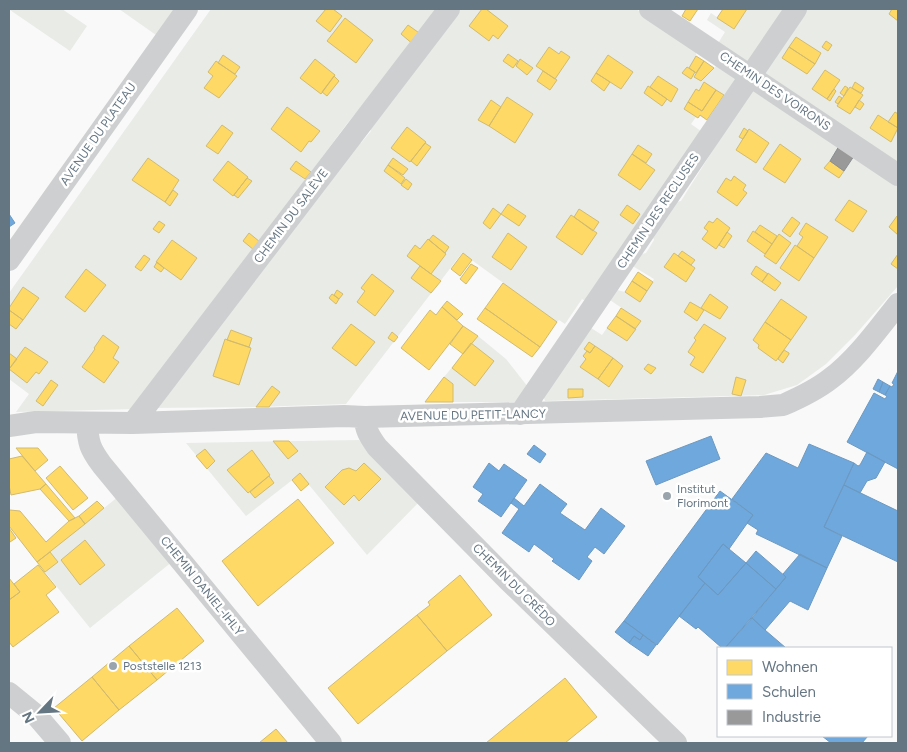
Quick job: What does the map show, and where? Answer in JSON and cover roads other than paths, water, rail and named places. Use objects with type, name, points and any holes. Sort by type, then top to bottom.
[{"type":"street","name":"AVENUE DU PLATEAU","points":[[9,260],[187,9]]},
{"type":"street","name":"CHEMIN DU SALÈVE","points":[[133,423],[449,9]]},
{"type":"street","name":"CHEMIN DES VOIRONS","points":[[650,9],[898,175]]},
{"type":"street","name":"CHEMIN DES RECLUSES","points":[[520,414],[796,9]]},
{"type":"street","name":"AVENUE DU PETIT-LANCY","points":[[9,426],[36,422],[133,423],[344,416],[520,414],[782,405],[806,394],[831,378],[857,352],[898,304]]},
{"type":"street","name":"CHEMIN DU CRÉDO","points":[[365,417],[365,427],[369,437],[377,447],[507,579],[676,743]]},
{"type":"street","name":"CHEMIN DANIEL-IHLY","points":[[87,423],[88,443],[92,452],[331,743]]},
{"type":"street","points":[[9,693],[36,714],[60,743]]},
{"type":"place","name":"Institut Florimont","points":[[667,496]]},
{"type":"place","name":"Poststelle 1213","points":[[113,666]]}]
